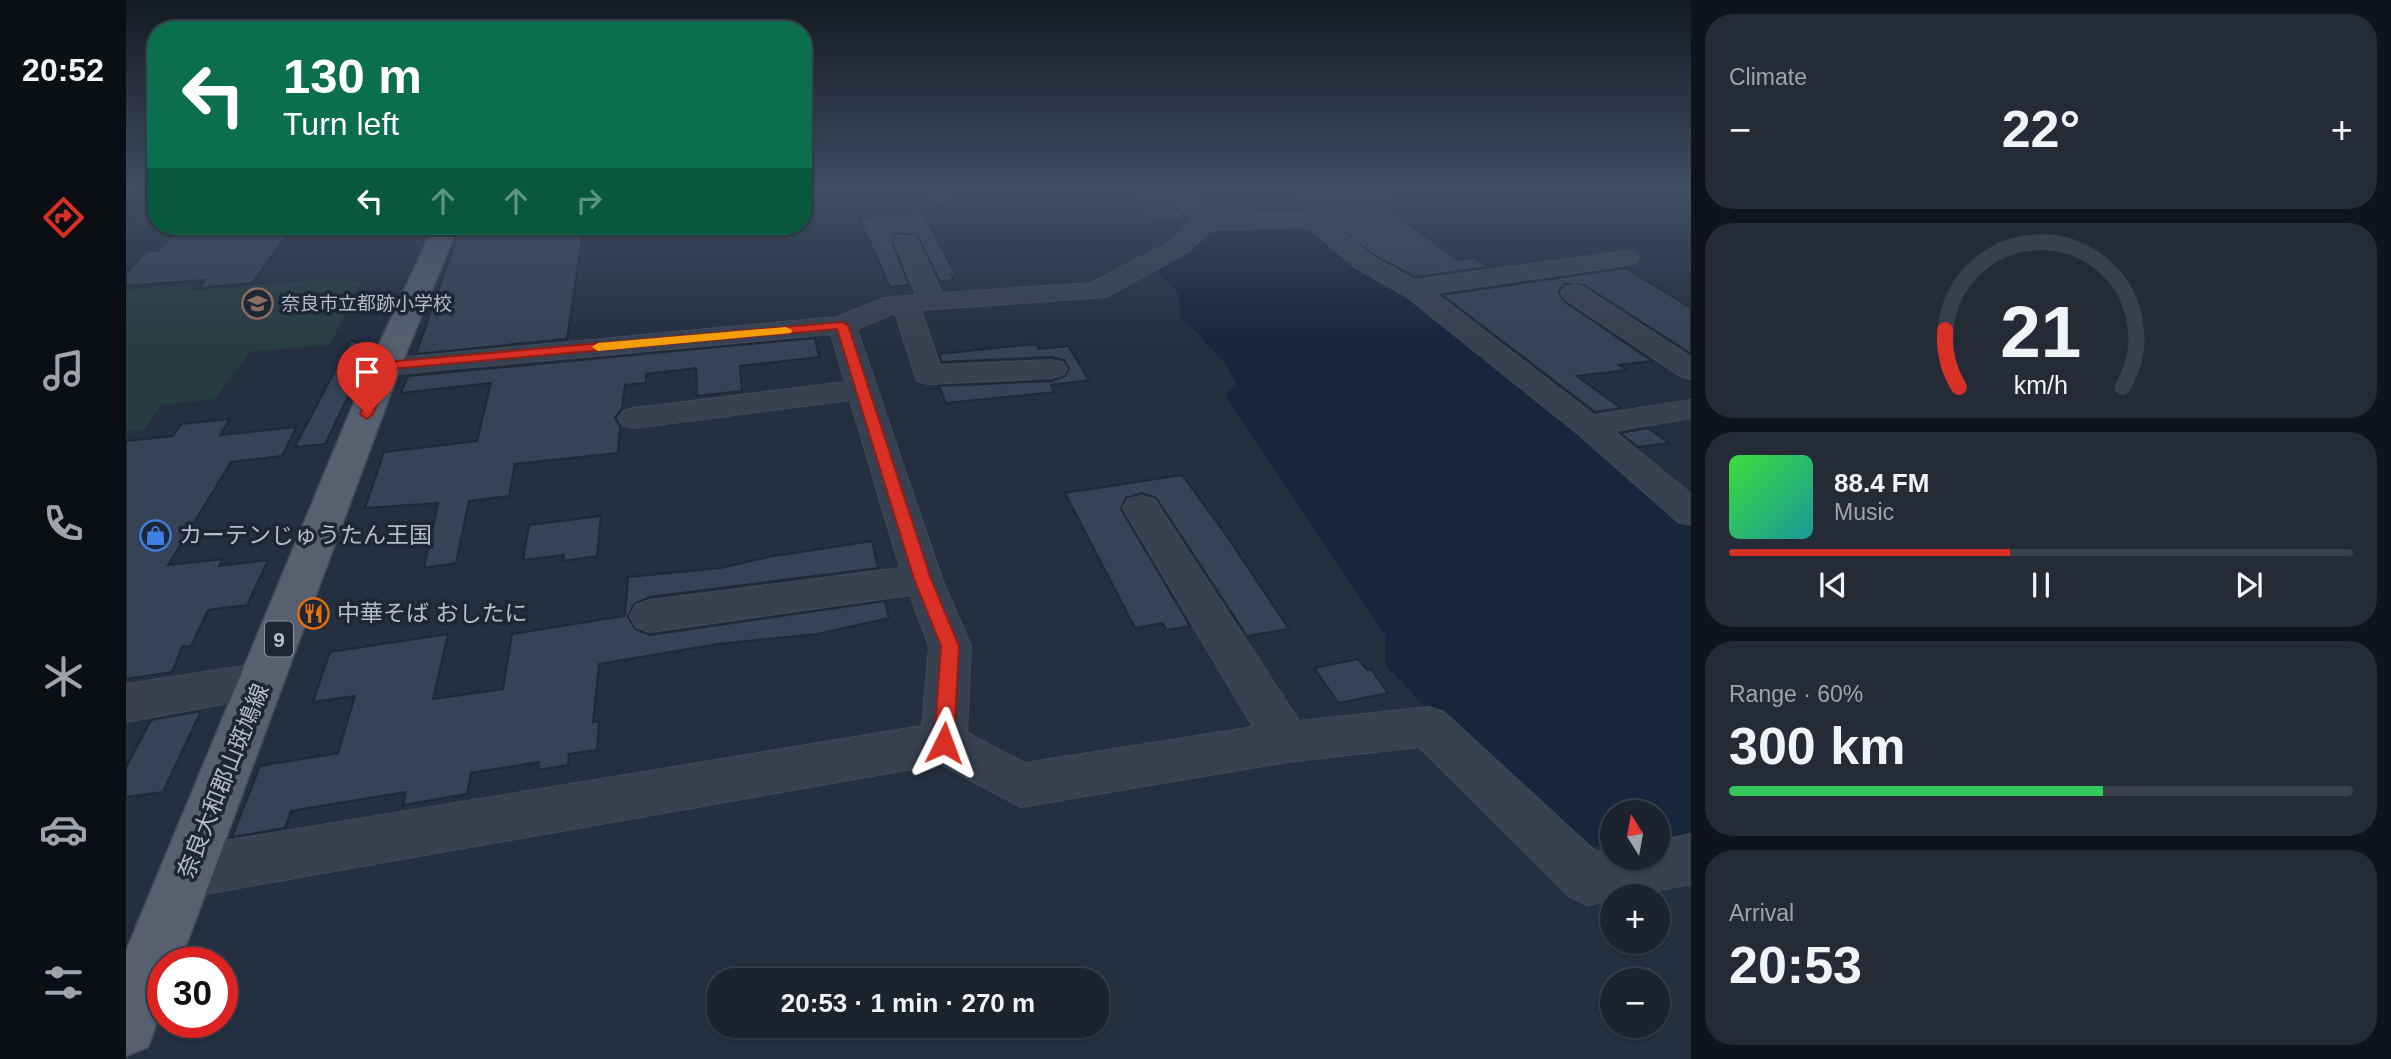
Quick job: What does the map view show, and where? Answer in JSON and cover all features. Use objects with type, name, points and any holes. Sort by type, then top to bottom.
[{"type":"main road","name":"奈良大和郡山斑鳩線","points":[[126,1025],[386,366],[439,241]]},
{"type":"street","points":[[906,241],[919,302],[928,375],[1052,369]]},
{"type":"street","points":[[386,366],[842,325],[894,304],[1097,290],[1185,241]]},
{"type":"street","points":[[1339,241],[1365,263],[1410,288],[1588,426],[1691,513]]},
{"type":"street","points":[[1410,288],[1627,258]]},
{"type":"street","points":[[1574,293],[1691,370]]},
{"type":"street","points":[[842,325],[923,579],[950,646],[944,743]]},
{"type":"street","points":[[634,418],[864,389]]},
{"type":"street","points":[[1588,426],[1691,409]]},
{"type":"street","points":[[1141,508],[1287,742]]},
{"type":"street","points":[[650,616],[923,579]]},
{"type":"street","points":[[126,704],[263,681]]},
{"type":"street","points":[[188,872],[944,743],[1021,785],[1287,742],[1428,726],[1588,879],[1691,859]]},
{"type":"green space","points":[[317,280],[361,282],[330,345],[250,352],[215,399],[162,405],[144,430],[126,431],[126,290],[191,285],[189,291]]},
{"type":"water","points":[[1199,241],[1333,241],[1691,521],[1691,835],[1670,838],[1670,800],[1600,800],[1600,846],[1567,839],[1431,713],[1385,664],[1385,636],[1225,395],[1237,384],[1222,359],[1180,316],[1179,294],[1154,268],[1190,251]]},
{"type":"building","points":[[167,241],[283,241],[252,283],[199,288],[205,280],[126,286],[126,273],[147,251],[159,250]]},
{"type":"building","points":[[456,241],[582,241],[567,339],[416,354]]},
{"type":"building","points":[[870,241],[892,241],[909,285],[890,287]]},
{"type":"building","points":[[920,241],[938,241],[956,275],[951,275],[954,280],[940,282]]},
{"type":"building","points":[[1356,241],[1433,241],[1458,260],[1474,258],[1489,267],[1415,277],[1375,256]]},
{"type":"building","points":[[1625,268],[1691,308],[1691,354],[1584,285],[1564,284],[1559,292],[1564,301],[1652,361],[1619,365],[1626,370],[1577,376],[1621,408],[1595,412],[1442,295]]},
{"type":"building","points":[[815,338],[819,357],[740,366],[742,391],[697,396],[696,368],[646,374],[646,383],[625,385],[622,408],[615,418],[620,426],[618,453],[515,464],[509,496],[469,501],[456,563],[424,568],[438,503],[365,508],[384,452],[477,441],[491,383],[401,393],[408,376]]},
{"type":"building","points":[[351,340],[371,350],[325,444],[295,447]]},
{"type":"building","points":[[1036,344],[1039,349],[1068,346],[1089,380],[1051,385],[1055,392],[946,403],[939,386],[1052,381],[1065,376],[1069,368],[1064,360],[1052,357],[942,362],[939,354]]},
{"type":"building","points":[[230,419],[220,435],[297,427],[282,456],[231,462],[168,565],[223,559],[219,566],[268,560],[247,605],[208,610],[191,646],[182,647],[172,672],[126,679],[126,441],[173,436],[181,424]]},
{"type":"building","points":[[1648,428],[1669,443],[1638,447],[1620,433]]},
{"type":"building","points":[[1182,475],[1289,629],[1247,636],[1156,498],[1142,493],[1126,498],[1121,509],[1190,626],[1167,630],[1162,623],[1135,628],[1065,493]]},
{"type":"building","points":[[601,516],[597,556],[563,561],[564,555],[523,560],[529,525]]},
{"type":"building","points":[[872,541],[878,568],[650,597],[634,604],[628,617],[635,629],[650,635],[885,601],[889,618],[817,634],[718,644],[599,664],[593,722],[599,721],[597,750],[569,754],[568,765],[538,770],[539,762],[471,773],[467,794],[403,805],[406,792],[291,811],[285,828],[232,837],[260,766],[338,753],[355,696],[313,702],[330,652],[448,634],[433,699],[503,689],[512,634],[625,616],[628,577],[720,568],[768,557]]},
{"type":"building","points":[[1358,659],[1367,670],[1371,669],[1388,693],[1339,703],[1314,668]]},
{"type":"building","points":[[201,711],[163,792],[126,797],[126,767],[151,720]]},
{"type":"slow traffic","points":[[598,347],[786,330]]},
{"type":"place","name":"奈良市立都跡小学校","points":[[258,303]]},
{"type":"place","name":"カーテンじゅうたん王国","points":[[156,535]]},
{"type":"place","name":"中華そば おしたに","points":[[314,613]]},
{"type":"route","points":[[367,414],[386,366],[842,325],[923,579],[950,646],[944,743]]}]
